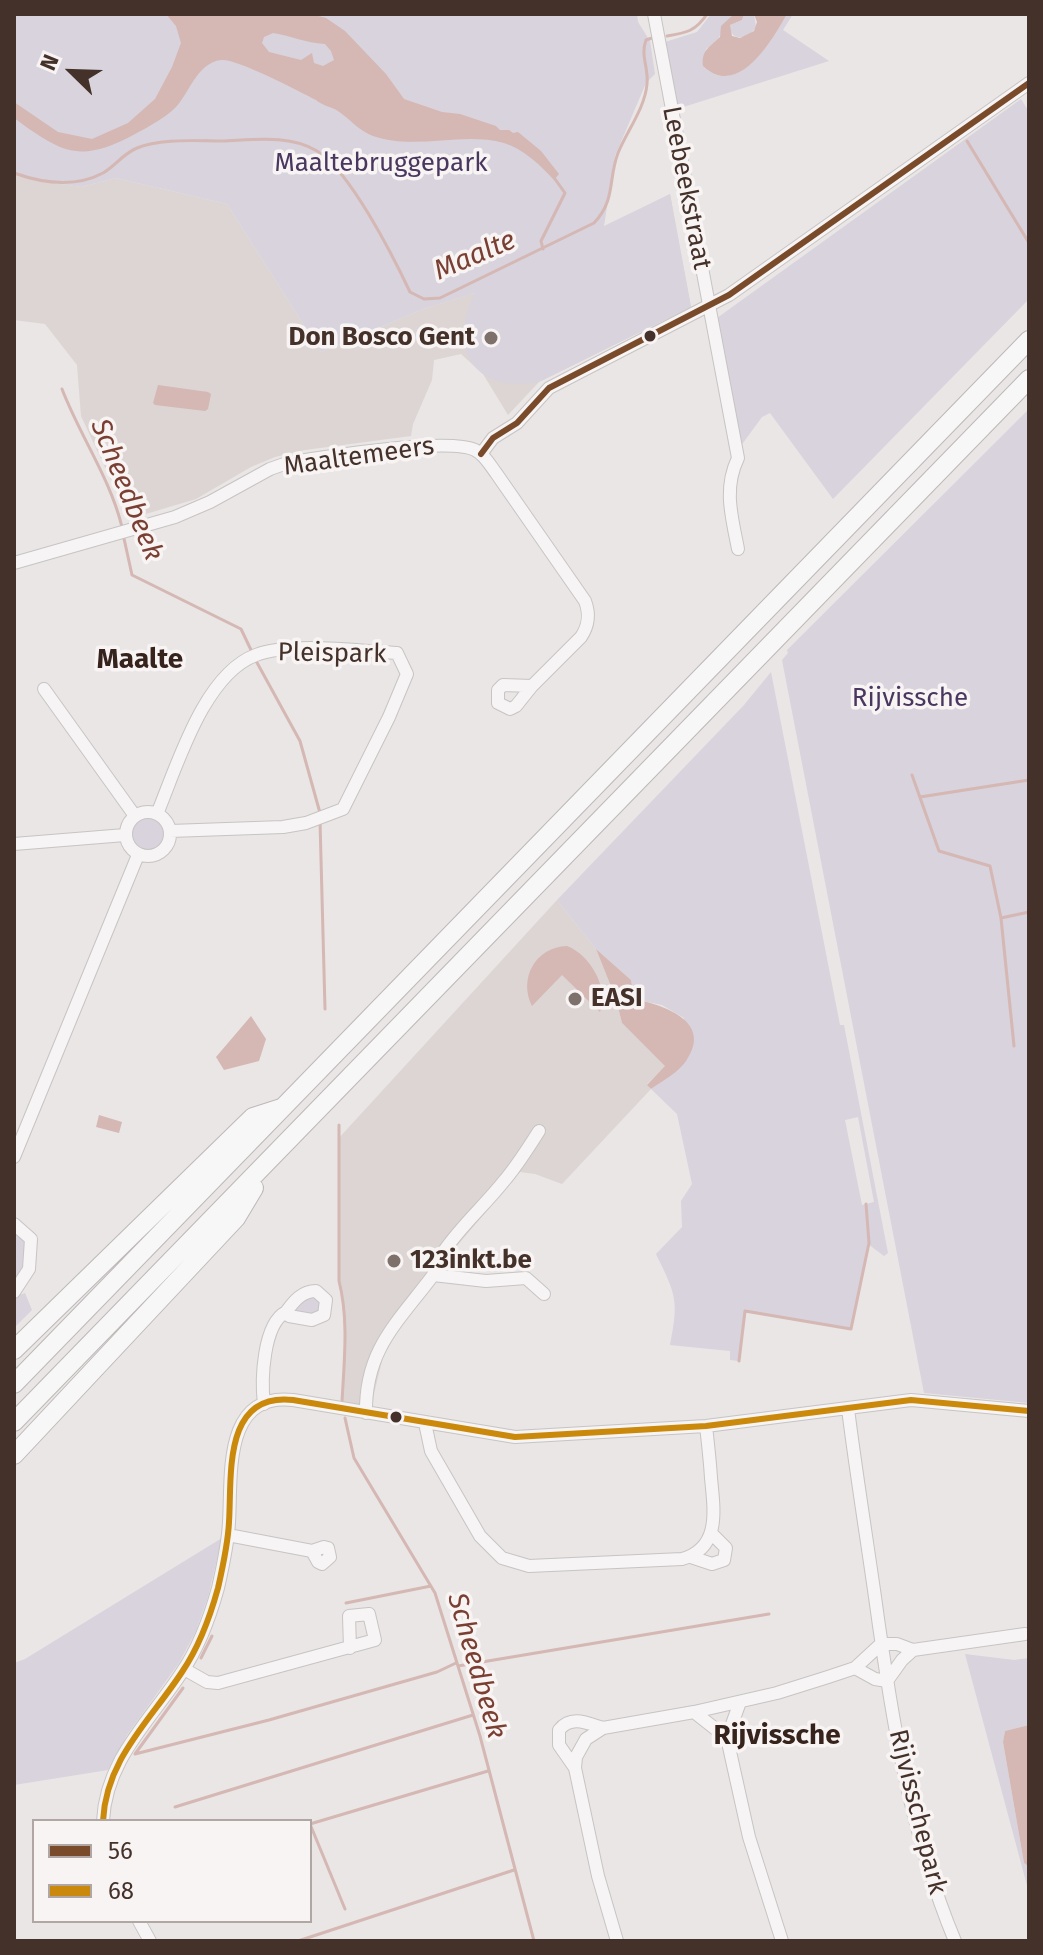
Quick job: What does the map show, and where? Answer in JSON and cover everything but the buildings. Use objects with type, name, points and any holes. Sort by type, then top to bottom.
[{"type":"highway","points":[[14,1384],[1029,340]]},
{"type":"highway","points":[[14,1422],[1029,379]]},
{"type":"highway","points":[[14,1350],[253,1117],[284,1107]]},
{"type":"highway","points":[[14,1455],[236,1218],[270,1161]]},
{"type":"highway","points":[[14,1469],[36,1442],[48,1420]]},
{"type":"street","name":"Leebeekstraat","points":[[654,14],[738,458],[728,489],[738,549]]},
{"type":"street","points":[[532,686],[581,637],[589,620],[588,610],[585,601],[481,454],[493,438],[517,423],[549,388],[709,307],[1029,83]]},
{"type":"street","name":"Maaltemeers","points":[[14,563],[175,517],[287,463],[440,445],[459,445],[481,454]]},
{"type":"street","name":"Pleispark","points":[[157,814],[200,715],[215,688],[235,667],[252,657],[300,649],[397,653],[407,674],[343,809],[283,827],[170,831]]},
{"type":"street","points":[[44,689],[135,816]]},
{"type":"street","points":[[146,812],[157,814],[166,821],[170,831],[169,843],[161,853],[149,857],[138,855],[128,846],[125,835],[128,824],[135,816],[146,812]]},
{"type":"street","points":[[14,844],[125,835]]},
{"type":"street","points":[[14,1157],[138,855]]},
{"type":"street","points":[[366,1413],[365,1392],[377,1354],[396,1319],[433,1275],[445,1250],[504,1182],[539,1131]]},
{"type":"street","points":[[14,1224],[31,1239],[29,1269],[14,1292]]},
{"type":"street","points":[[433,1275],[486,1281],[526,1278],[544,1294]]},
{"type":"street","points":[[264,1404],[262,1388],[270,1328],[278,1316],[286,1312]]},
{"type":"street","points":[[103,1819],[108,1787],[119,1758],[184,1669],[209,1618],[221,1577],[228,1535],[233,1444],[242,1425],[264,1404],[283,1399],[515,1437],[706,1426],[911,1400],[1029,1411]]},
{"type":"street","name":"Rijvisschepark","points":[[848,1409],[881,1644],[907,1792],[929,1875],[955,1941]]},
{"type":"street","points":[[425,1423],[431,1451],[480,1536],[502,1558],[529,1566],[682,1559],[700,1550],[712,1534],[715,1517],[706,1426]]},
{"type":"street","points":[[691,1557],[712,1564],[724,1560],[726,1548],[712,1534]]},
{"type":"street","points":[[228,1535],[312,1551]]},
{"type":"street","points":[[617,1941],[598,1876],[575,1768],[576,1757],[586,1739],[603,1728],[740,1702],[855,1668],[881,1644],[897,1644],[913,1650],[1025,1634]]},
{"type":"street","points":[[184,1669],[207,1682],[218,1683],[350,1648]]},
{"type":"street","points":[[855,1668],[875,1679],[887,1681],[913,1650]]},
{"type":"street","points":[[740,1702],[727,1738],[749,1837],[782,1941]]},
{"type":"street","points":[[694,1712],[727,1738]]},
{"type":"street","points":[[575,1768],[559,1745],[559,1730],[568,1721],[603,1728]]},
{"type":"street","points":[[132,1941],[148,1938]]},
{"type":"shaded area","points":[[166,14],[311,14],[326,18],[345,31],[386,74],[404,99],[442,112],[460,114],[500,130],[518,132],[541,151],[559,174],[554,180],[525,153],[504,143],[471,139],[406,142],[373,136],[335,109],[268,76],[221,60],[200,72],[181,101],[162,119],[100,149],[85,151],[59,146],[14,118],[14,102],[58,132],[92,139],[128,123],[155,99],[172,67],[181,43],[176,26]],"holes":[[[273,33],[325,44],[334,60],[323,66],[314,63],[312,53],[301,60],[269,52],[262,43],[264,37]]]},
{"type":"shaded area","points":[[734,14],[744,14],[742,20],[730,25],[732,36],[740,38],[754,31],[757,22],[754,14],[787,14],[753,62],[729,76],[716,75],[703,66],[703,56],[720,37],[721,26]]},
{"type":"shaded area","name":"Don Bosco Gent","points":[[14,173],[35,180],[81,187],[116,178],[227,204],[321,352],[423,309],[478,292],[670,194],[691,307],[539,382],[508,415],[483,374],[461,354],[434,360],[432,380],[411,436],[275,457],[251,467],[196,499],[129,519],[81,416],[77,365],[45,324],[14,320]]},
{"type":"shaded area","points":[[158,385],[208,392],[211,394],[208,409],[155,405]]},
{"type":"shaded area","points":[[557,900],[596,949],[622,1023],[666,1066],[647,1084],[651,1089],[562,1184],[520,1172],[450,1254],[439,1279],[401,1323],[383,1357],[371,1406],[342,1402],[345,1347],[343,1297],[339,1281],[338,1139]]},
{"type":"shaded area","points":[[567,946],[583,956],[596,973],[602,993],[600,1012],[562,975],[532,1006],[527,985],[533,966],[546,952]]},
{"type":"shaded area","points":[[596,949],[631,980],[634,999],[681,1017],[694,1035],[693,1047],[683,1065],[651,1089],[647,1085],[665,1066],[622,1023]]},
{"type":"shaded area","points":[[251,1016],[266,1039],[259,1061],[224,1070],[216,1057]]},
{"type":"shaded area","points":[[99,1115],[122,1122],[119,1133],[96,1127]]},
{"type":"shaded area","points":[[1029,1725],[1029,1867],[1024,1863],[1003,1742],[1005,1731]]},
{"type":"green space","name":"Maaltebruggepark","points":[[14,14],[637,14],[638,22],[650,41],[655,74],[646,83],[615,156],[604,226],[670,194],[691,307],[539,382],[516,384],[498,381],[483,374],[472,363],[464,332],[475,293],[423,309],[321,352],[227,204],[116,178],[81,187],[35,180],[14,173]]},
{"type":"green space","points":[[711,14],[734,14],[725,23],[718,40],[706,49],[703,66],[716,75],[728,76],[752,62],[787,14],[793,14],[783,30],[829,61],[677,109],[665,42],[697,32]]},
{"type":"green space","points":[[744,14],[754,14],[756,27],[749,34],[736,37],[730,25],[742,20]]},
{"type":"green space","points":[[1021,99],[1029,112],[1029,299],[833,499],[770,413],[762,417],[740,447],[717,318]]},
{"type":"green space","name":"Rijvissche","points":[[1029,409],[1029,1403],[924,1393],[782,660],[787,650]]},
{"type":"green space","points":[[771,672],[888,1253],[884,1256],[868,1244],[851,1329],[745,1311],[739,1361],[730,1360],[730,1351],[670,1345],[674,1298],[656,1254],[682,1227],[681,1201],[692,1184],[677,1114],[651,1089],[672,1074],[684,1018],[662,1005],[633,999],[631,980],[596,949],[557,900],[744,705]],"holes":[[[858,1117],[874,1202],[862,1205],[845,1120]]]},
{"type":"green space","points":[[149,817],[161,822],[166,834],[161,846],[149,851],[137,846],[132,834],[137,822]]},
{"type":"green space","points":[[14,1229],[26,1239],[25,1266],[14,1284]]},
{"type":"green space","points":[[25,1293],[32,1310],[14,1328],[14,1297]]},
{"type":"green space","points":[[309,1296],[321,1299],[319,1315],[293,1313],[294,1308]]},
{"type":"green space","points":[[222,1538],[208,1597],[196,1631],[179,1663],[127,1735],[108,1770],[14,1785],[14,1663]]},
{"type":"green space","points":[[965,1654],[1014,1660],[1029,1658],[1029,1725],[1005,1731],[1003,1742],[1024,1863],[1029,1867],[1029,1893]]},
{"type":"waterway","name":"Maalte","points":[[667,36],[690,30],[707,14]]},
{"type":"waterway","name":"Maalte","points":[[14,173],[47,181],[81,181],[103,173],[132,150],[156,143],[258,139],[295,142],[317,151],[343,176],[370,216],[410,292],[424,299],[440,298],[594,223],[606,206],[618,153],[646,93],[644,46],[646,40],[652,38]]},
{"type":"waterway","points":[[967,141],[1029,243]]},
{"type":"waterway","points":[[543,249],[541,241],[565,193],[555,179]]},
{"type":"waterway","name":"Scheedbeek","points":[[62,389],[110,491],[122,527]]},
{"type":"waterway","name":"Scheedbeek","points":[[123,534],[132,575],[241,629],[252,652]]},
{"type":"waterway","name":"Scheedbeek","points":[[255,659],[300,741],[320,813]]},
{"type":"waterway","points":[[912,775],[939,851],[990,866],[1001,918],[1029,912]]},
{"type":"waterway","points":[[920,797],[1029,780]]},
{"type":"waterway","name":"Scheedbeek","points":[[320,821],[325,1009]]},
{"type":"waterway","points":[[1001,918],[1014,1046]]},
{"type":"waterway","name":"Scheedbeek","points":[[339,1125],[339,1281],[345,1326],[342,1402]]},
{"type":"waterway","points":[[739,1361],[745,1311],[851,1329],[869,1243],[866,1204]]},
{"type":"waterway","name":"Scheedbeek","points":[[345,1418],[354,1458],[435,1593],[480,1736],[534,1941]]},
{"type":"waterway","points":[[346,1603],[431,1586]]},
{"type":"waterway","points":[[458,1666],[769,1614]]},
{"type":"waterway","points":[[201,1658],[212,1636]]},
{"type":"waterway","points":[[183,1688],[135,1754],[269,1720],[437,1672],[456,1663]]},
{"type":"waterway","points":[[175,1807],[473,1715]]},
{"type":"waterway","points":[[312,1823],[488,1771]]},
{"type":"waterway","points":[[312,1829],[345,1909]]},
{"type":"waterway","points":[[298,1941],[514,1870]]},
{"type":"transit line","name":"56","points":[[481,454],[493,438],[517,423],[549,388],[729,295],[1029,83]]},
{"type":"transit line","name":"68","points":[[103,1819],[112,1778],[121,1760],[182,1672],[203,1632],[218,1588],[226,1547],[236,1441],[242,1423],[253,1409],[270,1401],[293,1400],[515,1437],[706,1426],[911,1400],[1029,1411]]},
{"type":"place","name":"Don Bosco Gent","points":[[491,338]]},
{"type":"place","name":"EASI","points":[[575,999]]},
{"type":"place","name":"123inkt.be","points":[[394,1261]]},
{"type":"district","name":"Maalte","points":[[140,660]]},
{"type":"district","name":"Rijvissche","points":[[777,1736]]}]
